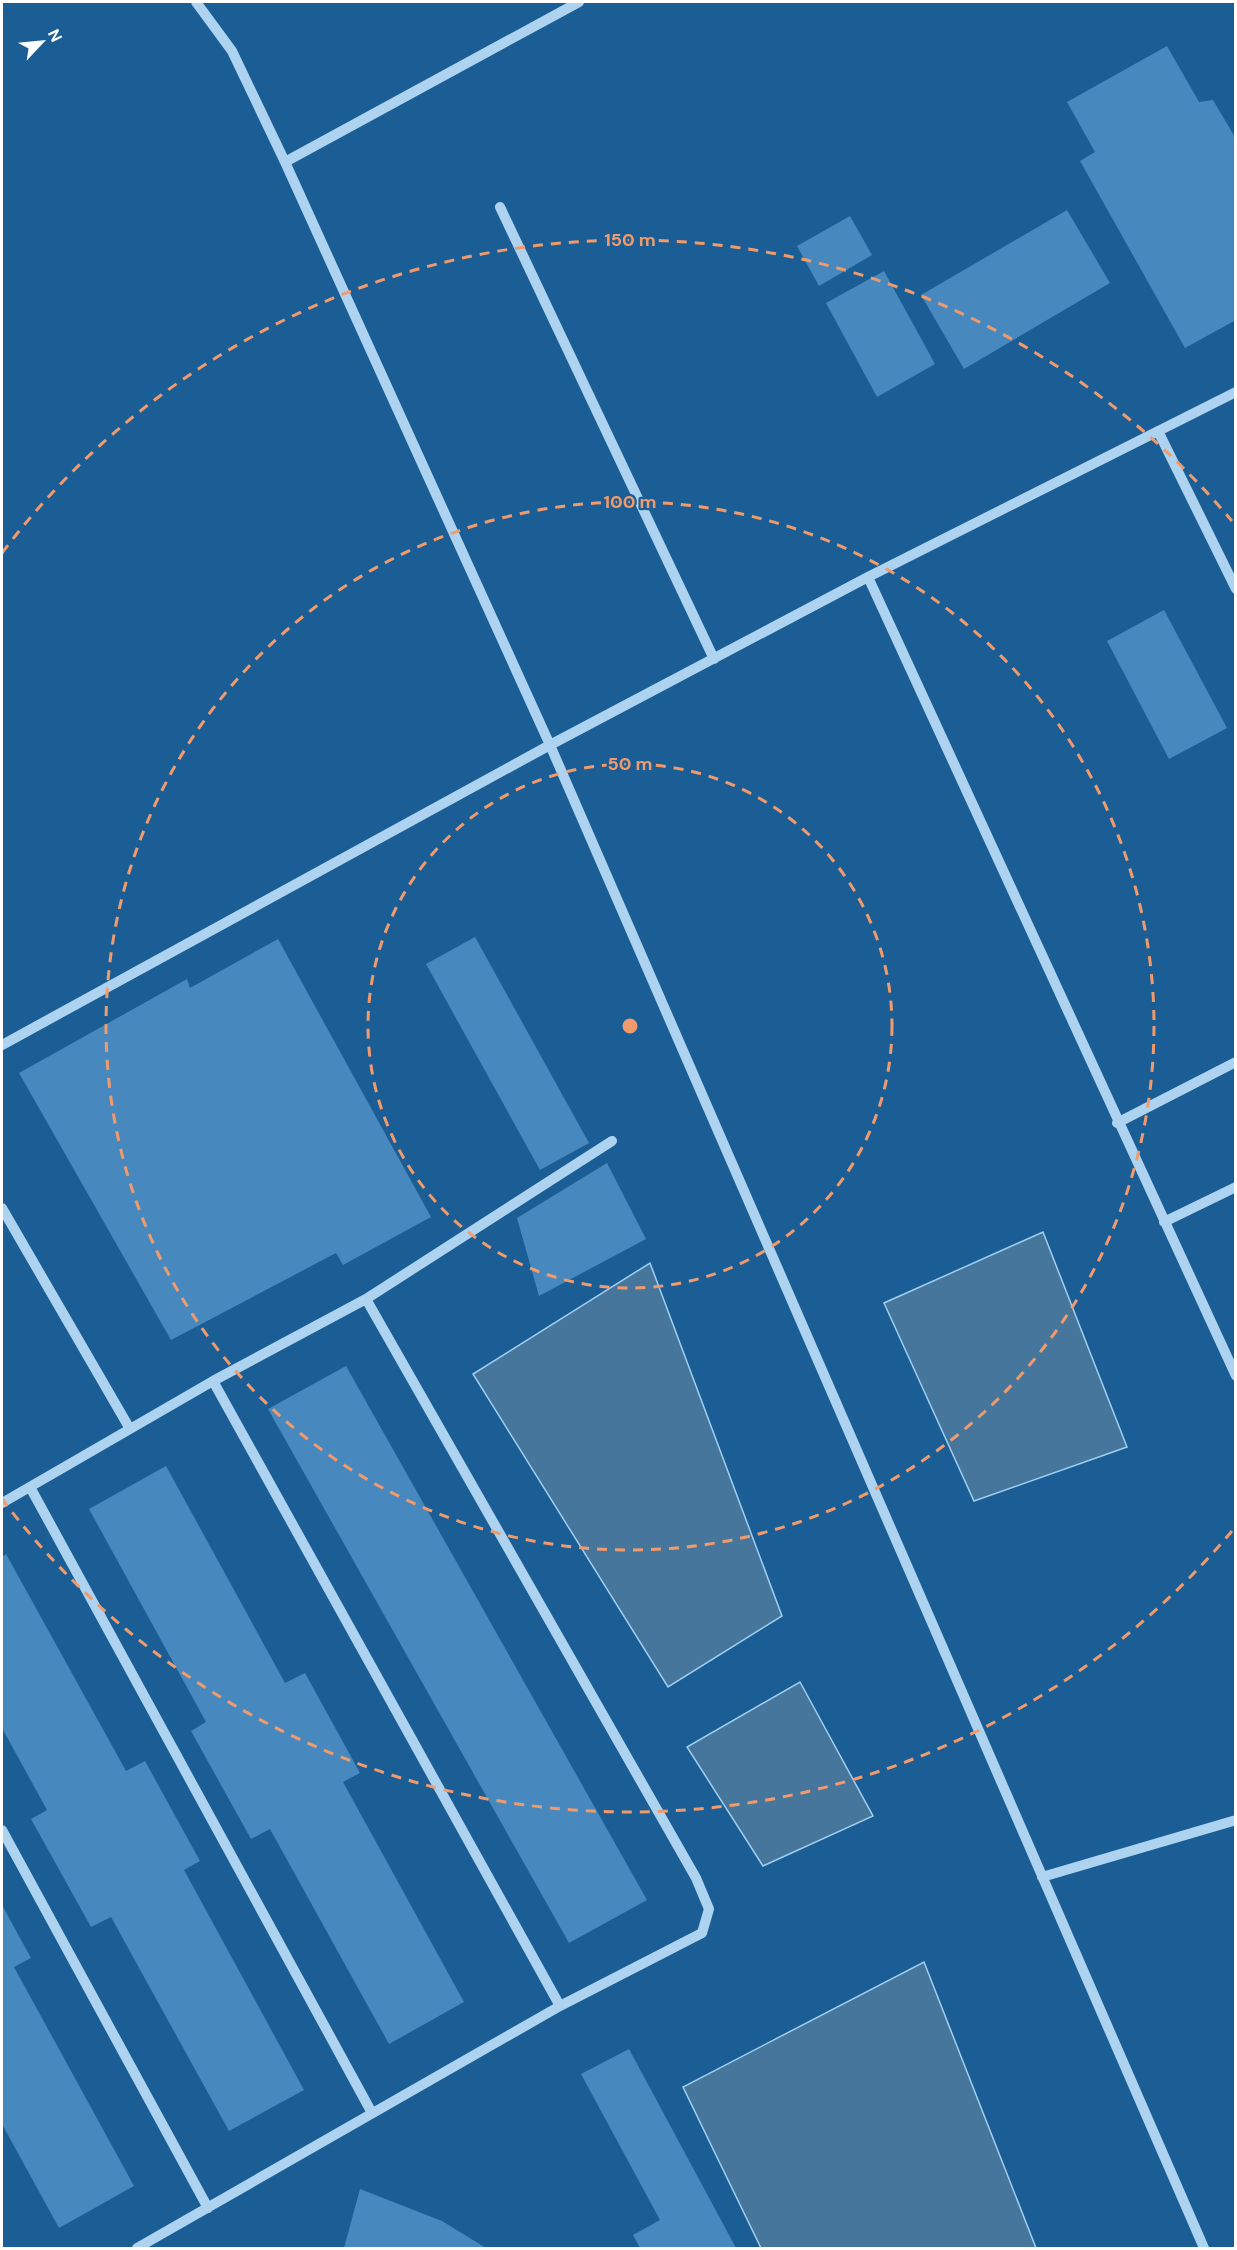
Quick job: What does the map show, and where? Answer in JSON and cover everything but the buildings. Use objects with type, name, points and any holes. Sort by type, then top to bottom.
[{"type":"street","points":[[196,2],[232,51],[285,162],[550,745],[1204,2248]]},
{"type":"street","points":[[285,162],[579,2]]},
{"type":"street","points":[[500,207],[714,658]]},
{"type":"street","points":[[2,1045],[550,745],[714,658],[868,577],[1236,392]]},
{"type":"street","points":[[1158,431],[1236,589]]},
{"type":"street","points":[[868,577],[1117,1123],[1236,1376]]},
{"type":"street","points":[[1117,1123],[1236,1062]]},
{"type":"street","points":[[2,1503],[213,1381],[366,1299],[612,1142]]},
{"type":"street","points":[[1164,1222],[1236,1187]]},
{"type":"street","points":[[2,1208],[130,1429]]},
{"type":"street","points":[[137,2248],[561,2006],[702,1933],[709,1909],[696,1878],[366,1299]]},
{"type":"street","points":[[213,1381],[561,2006]]},
{"type":"street","points":[[30,1487],[372,2113]]},
{"type":"street","points":[[1042,1877],[1236,1820]]},
{"type":"street","points":[[2,1830],[208,2208]]},
{"type":"water","points":[[1043,1232],[1127,1447],[974,1501],[884,1303]]},
{"type":"water","points":[[650,1263],[782,1616],[668,1687],[473,1374]]},
{"type":"water","points":[[800,1682],[873,1816],[763,1866],[687,1747]]},
{"type":"water","points":[[924,1962],[1036,2248],[761,2248],[683,2087]]}]
